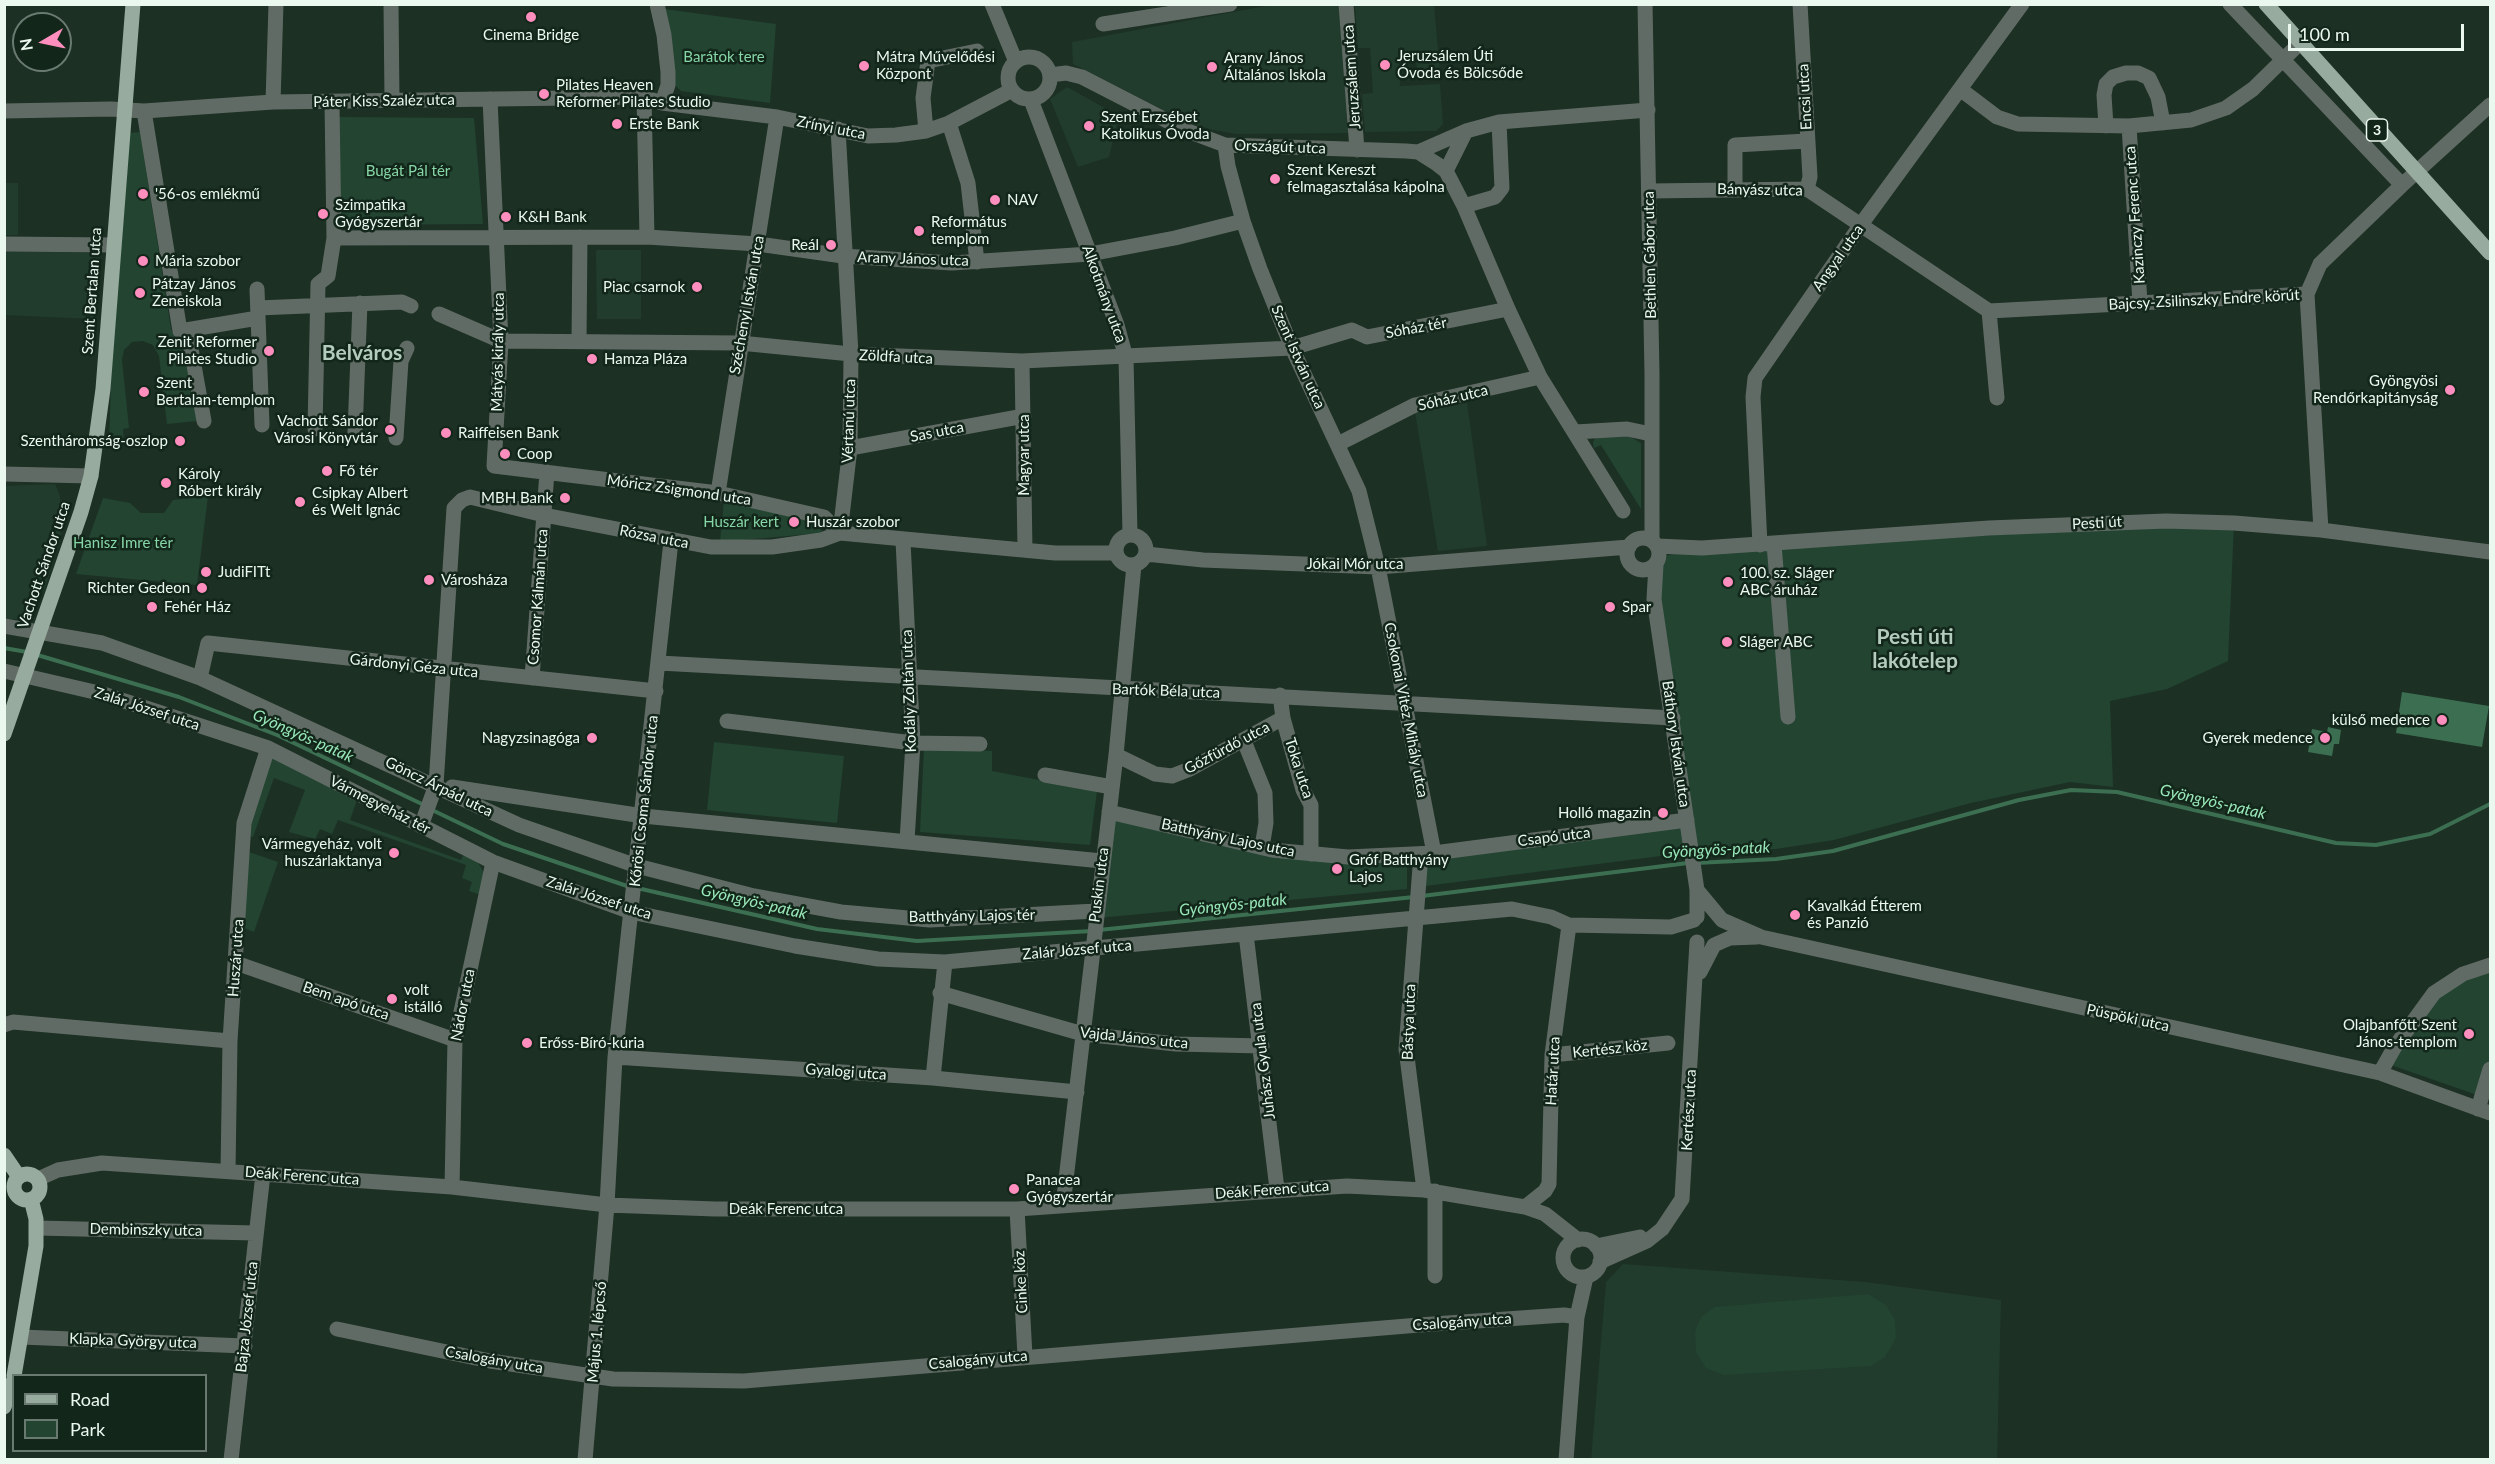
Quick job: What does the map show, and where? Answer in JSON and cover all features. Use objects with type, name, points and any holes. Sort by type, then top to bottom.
[{"type":"main road","name":"Szent Bertalan utca","points":[[91,476],[103,389],[133,4]]},
{"type":"main road","name":"3","points":[[2266,4],[2490,253]]},
{"type":"main road","name":"Vachott Sándor utca","points":[[6,724],[42,630],[91,476]]},
{"type":"main road","points":[[4,1155],[19,1177]]},
{"type":"main road","points":[[27,1174],[38,1179],[40,1189],[31,1199],[25,1200],[16,1193],[15,1181],[19,1177],[27,1174]]},
{"type":"main road","points":[[15,1374],[37,1228],[31,1199]]},
{"type":"main road","points":[[4,1407],[12,1383]]},
{"type":"street","points":[[273,102],[276,4]]},
{"type":"street","points":[[391,4],[392,101]]},
{"type":"street","points":[[657,4],[664,35],[668,72],[668,86],[662,103]]},
{"type":"street","points":[[992,4],[1016,62]]},
{"type":"street","points":[[1103,24],[1230,4]]},
{"type":"street","name":"Jeruzsálem utca","points":[[1346,4],[1357,150]]},
{"type":"street","name":"Bethlen Gábor utca","points":[[1645,4],[1652,434],[1650,506],[1645,553]]},
{"type":"street","name":"Encsi utca","points":[[1800,4],[1810,177],[1807,189]]},
{"type":"street","name":"Angyal utca","points":[[1788,717],[1767,544],[1753,397],[1755,378],[1862,223],[2022,4]]},
{"type":"street","points":[[2230,4],[2402,185]]},
{"type":"street","points":[[1960,89],[1997,117],[2018,124],[2129,126],[2191,120],[2226,108],[2253,89],[2300,43]]},
{"type":"street","points":[[926,131],[923,98],[928,62],[977,51]]},
{"type":"street","points":[[1025,58],[1036,58],[1046,65],[1050,75],[1049,87],[1042,96],[1031,100],[1020,98],[1012,90],[1008,81],[1010,70],[1016,62],[1025,58]]},
{"type":"street","name":"Országút utca","points":[[1050,75],[1066,73],[1082,77],[1185,130],[1225,145],[1418,152],[1466,131],[1498,122],[1648,110]]},
{"type":"street","points":[[2106,126],[2104,95],[2106,84],[2113,77],[2126,73],[2138,73],[2149,78],[2158,97],[2163,123]]},
{"type":"street","name":"Zrínyi utca","points":[[644,97],[662,103],[777,117],[868,136],[926,131],[949,123],[1012,90]]},
{"type":"street","name":"Páter Kiss Szaléz utca","points":[[4,111],[125,109],[144,111],[273,102],[644,97]]},
{"type":"street","points":[[644,97],[647,237]]},
{"type":"street","points":[[334,238],[497,237],[490,99]]},
{"type":"street","name":"Alkotmány utca","points":[[1031,100],[1090,254],[1126,358],[1130,534]]},
{"type":"street","points":[[315,429],[318,284],[328,276],[334,238],[332,103]]},
{"type":"street","name":"Bajcsy-Zsilinszky Endre körút","points":[[1989,311],[2307,294],[2320,264],[2490,105]]},
{"type":"street","points":[[144,111],[180,332],[190,343],[204,421]]},
{"type":"street","name":"Széchenyi István utca","points":[[718,493],[777,117]]},
{"type":"street","points":[[1464,206],[1495,197],[1502,188],[1498,122]]},
{"type":"street","points":[[949,123],[968,183],[977,262]]},
{"type":"street","name":"Kazinczy Ferenc utca","points":[[2129,126],[2140,303]]},
{"type":"street","name":"Vértanú utca","points":[[838,129],[850,354],[850,448],[840,533]]},
{"type":"street","points":[[1446,171],[1466,131]]},
{"type":"street","points":[[1735,189],[1736,145],[1807,141]]},
{"type":"street","name":"Szent István utca","points":[[1225,145],[1243,221],[1292,348],[1359,491],[1378,567]]},
{"type":"street","points":[[1418,152],[1446,171],[1464,206],[1540,377],[1623,511]]},
{"type":"street","name":"Bányász utca","points":[[1649,191],[1807,189],[1862,223]]},
{"type":"street","name":"Arany János utca","points":[[497,237],[647,237],[758,244],[843,256],[910,261],[977,262],[1090,254],[1175,238],[1243,221]]},
{"type":"street","points":[[1862,223],[1989,311],[1997,398]]},
{"type":"street","name":"Mátyás király utca","points":[[497,237],[501,341],[494,466],[547,472]]},
{"type":"street","points":[[579,341],[580,237]]},
{"type":"street","points":[[4,244],[113,245]]},
{"type":"street","points":[[257,289],[262,426]]},
{"type":"street","points":[[2307,294],[2321,530]]},
{"type":"street","points":[[180,332],[258,313],[317,304],[402,302],[411,306]]},
{"type":"street","points":[[355,432],[360,303]]},
{"type":"street","name":"Sóház tér","points":[[1292,348],[1352,330],[1366,337],[1508,309]]},
{"type":"street","points":[[439,314],[501,341]]},
{"type":"street","name":"Zöldfa utca","points":[[501,341],[740,343],[850,354],[1022,361],[1126,358],[1292,348]]},
{"type":"street","points":[[396,438],[400,361],[407,348]]},
{"type":"street","name":"Magyar utca","points":[[1022,361],[1025,550]]},
{"type":"street","name":"Sóház utca","points":[[1338,444],[1415,405],[1540,377]]},
{"type":"street","name":"Sas utca","points":[[850,448],[1024,416]]},
{"type":"street","points":[[1575,432],[1627,429],[1652,434]]},
{"type":"street","points":[[544,515],[547,472]]},
{"type":"street","name":"Móricz Zsigmond utca","points":[[547,472],[718,493],[824,517],[840,533]]},
{"type":"street","points":[[4,474],[91,476]]},
{"type":"street","name":"Rózsa utca","points":[[443,669],[454,508],[462,500],[470,497],[544,515],[711,547],[772,547],[820,540],[840,533]]},
{"type":"street","name":"Csomor Kálmán utca","points":[[532,678],[544,515]]},
{"type":"street","name":"Pesti út","points":[[1645,553],[2127,521],[2234,523],[2321,530],[2490,552]]},
{"type":"street","points":[[840,533],[903,541],[1025,550],[1116,553]]},
{"type":"street","points":[[1130,534],[1144,541],[1146,554],[1134,565],[1122,562],[1116,553],[1119,540],[1130,534]]},
{"type":"street","name":"Kőrösi Csoma Sándor utca","points":[[607,1205],[615,1057],[643,816],[671,541]]},
{"type":"street","name":"Kodály Zoltán utca","points":[[903,541],[913,743],[907,841]]},
{"type":"street","name":"Jókai Mór utca","points":[[1146,554],[1203,560],[1378,567],[1564,554],[1645,553]]},
{"type":"street","name":"Báthory István utca","points":[[1645,553],[1692,852],[1697,890],[1695,929]]},
{"type":"street","name":"Puskin utca","points":[[1063,1205],[1116,755],[1134,565]]},
{"type":"street","name":"Csokonai Vitéz Mihály utca","points":[[1378,567],[1404,705],[1427,854]]},
{"type":"street","name":"Göncz Árpád utca","points":[[4,626],[42,630],[102,643],[200,678],[519,825],[637,868]]},
{"type":"street","name":"Gárdonyi Géza utca","points":[[200,678],[208,643],[656,691]]},
{"type":"street","name":"Bartók Béla utca","points":[[659,663],[1672,718]]},
{"type":"street","points":[[421,826],[436,785],[443,669]]},
{"type":"street","name":"Zalár József utca","points":[[4,671],[103,694],[268,748]]},
{"type":"street","name":"Gőzfürdő utca","points":[[1116,755],[1155,774],[1172,776],[1190,770],[1283,718],[1280,695]]},
{"type":"street","name":"Toka utca","points":[[1283,718],[1303,790],[1311,805],[1311,854]]},
{"type":"street","points":[[727,721],[913,743],[980,744]]},
{"type":"street","points":[[1244,741],[1265,793],[1266,823],[1262,847]]},
{"type":"street","name":"Vármegyeház tér","points":[[268,748],[493,862]]},
{"type":"street","name":"Huszár utca","points":[[228,1171],[230,1041],[244,823],[268,748]]},
{"type":"street","points":[[1045,775],[1112,787]]},
{"type":"street","points":[[436,785],[643,816],[1102,861]]},
{"type":"street","name":"Batthyány Lajos utca","points":[[1109,812],[1262,847],[1311,854],[1348,857],[1427,854]]},
{"type":"street","name":"Csapó utca","points":[[1427,854],[1687,820]]},
{"type":"street","name":"Bástya utca","points":[[1427,854],[1418,880],[1414,915],[1406,1049],[1430,1190],[1435,1276]]},
{"type":"street","name":"Zalár József utca","points":[[493,862],[632,908],[795,946],[878,959],[945,962],[1246,934],[1414,915],[1512,909],[1551,917],[1569,925],[1695,929]]},
{"type":"street","name":"Nádor utca","points":[[452,1187],[455,1040],[493,862]]},
{"type":"street","name":"Batthyány Lajos tér","points":[[637,868],[754,896],[841,912],[930,920],[1096,913]]},
{"type":"street","points":[[1695,986],[1705,960],[1725,934],[1719,917],[1697,890]]},
{"type":"street","points":[[1705,913],[1719,917],[1761,937],[1705,946],[1695,929],[1705,913]]},
{"type":"street","name":"Határ utca","points":[[1531,1209],[1549,1184],[1552,1055],[1569,925]]},
{"type":"street","name":"Kertész utca","points":[[1600,1262],[1647,1241],[1662,1229],[1682,1199],[1695,986],[1695,929]]},
{"type":"street","name":"Juhász Gyula utca","points":[[1246,934],[1262,1046],[1277,1189]]},
{"type":"street","name":"Püspöki utca","points":[[1761,937],[2380,1073],[2484,1111]]},
{"type":"street","points":[[933,1078],[945,962]]},
{"type":"street","name":"Bem apó utca","points":[[236,963],[455,1040]]},
{"type":"street","points":[[2380,1073],[2394,1048],[2434,993],[2463,974],[2490,965]]},
{"type":"street","name":"Vajda János utca","points":[[940,993],[1083,1034],[1176,1044],[1262,1046]]},
{"type":"street","points":[[4,1025],[25,1023],[230,1041]]},
{"type":"street","name":"Kertész köz","points":[[1552,1055],[1668,1043]]},
{"type":"street","name":"Gyalogi utca","points":[[615,1057],[933,1078],[1077,1092]]},
{"type":"street","points":[[2484,1111],[2490,1069]]},
{"type":"street","name":"Deák Ferenc utca","points":[[38,1179],[58,1170],[102,1163],[452,1187],[607,1205],[715,1209],[1017,1209],[1277,1189],[1347,1186],[1430,1190],[1531,1209]]},
{"type":"street","name":"Bajza József utca","points":[[231,1460],[255,1233],[264,1174]]},
{"type":"street","name":"Május 1. lépcső","points":[[585,1460],[607,1205]]},
{"type":"street","name":"Cinke köz","points":[[1017,1209],[1025,1356]]},
{"type":"street","points":[[1531,1209],[1554,1220],[1578,1240],[1590,1241],[1596,1246],[1600,1262],[1595,1271],[1586,1277],[1577,1317],[1566,1460]]},
{"type":"street","points":[[1531,1209],[1552,1228],[1565,1250],[1563,1263],[1570,1273],[1577,1317]]},
{"type":"street","name":"Dembinszky utca","points":[[37,1228],[255,1233]]},
{"type":"street","points":[[1596,1246],[1639,1237],[1662,1229]]},
{"type":"street","points":[[1565,1250],[1578,1240]]},
{"type":"street","points":[[1570,1273],[1586,1277]]},
{"type":"street","name":"Csalogány utca","points":[[337,1329],[490,1361],[593,1377],[744,1381],[1419,1325],[1564,1315],[1577,1317]]},
{"type":"street","name":"Klapka György utca","points":[[21,1337],[244,1346]]},
{"type":"shaded area","name":"Arany János Általános Iskola","points":[[1271,5],[1342,5],[1349,133],[1236,134],[1214,130],[1191,124],[1073,64],[1072,42]]},
{"type":"shaded area","name":"Jeruzsálem Úti Óvoda és Bölcsőde","points":[[1355,5],[1434,5],[1440,73],[1417,74],[1416,57],[1399,59],[1400,86],[1440,84],[1443,124],[1436,131],[1365,132],[1362,94],[1373,93],[1370,48],[1358,48]]},
{"type":"shaded area","name":"Szent Erzsébet Katolikus Óvoda","points":[[1067,87],[1119,116],[1109,157],[1078,167],[1050,99]]},
{"type":"shaded area","points":[[5,183],[18,183],[18,235],[5,235]]},
{"type":"shaded area","points":[[596,250],[641,250],[641,319],[597,319]]},
{"type":"shaded area","points":[[5,251],[100,253],[93,319],[5,315]]},
{"type":"shaded area","points":[[1467,403],[1487,546],[1438,551],[1415,412]]},
{"type":"shaded area","points":[[55,484],[60,496],[61,538],[44,591],[35,591],[34,619],[5,619],[5,486]]},
{"type":"shaded area","name":"külső medence","points":[[2402,692],[2489,706],[2482,747],[2396,733]]},
{"type":"shaded area","name":"Gyerek medence","points":[[2328,727],[2341,730],[2339,744],[2334,744],[2332,756],[2308,752],[2312,729],[2327,732]]},
{"type":"shaded area","points":[[1623,1264],[1865,1282],[2001,1300],[1997,1459],[1591,1460],[1606,1282]]},
{"type":"green space","name":"Barátok tere","points":[[664,9],[776,24],[770,103],[681,91],[674,84]]},
{"type":"green space","name":"Bugát Pál tér","points":[[334,117],[474,118],[483,224],[339,225]]},
{"type":"green space","points":[[140,132],[171,329],[185,353],[197,421],[167,424],[159,356],[153,345],[143,341],[132,342],[124,350],[122,360],[129,428],[123,429],[124,443],[109,445],[113,319],[129,133]]},
{"type":"green space","points":[[1629,436],[1641,443],[1641,509],[1601,445],[1594,448],[1593,442],[1596,437]]},
{"type":"green space","name":"Hanisz Imre tér","points":[[208,496],[197,585],[76,574],[103,498],[130,503],[141,513],[164,513],[173,500]]},
{"type":"green space","name":"Huszár kert","points":[[724,500],[823,523],[821,533],[720,542]]},
{"type":"green space","points":[[2234,523],[2228,661],[2167,689],[2110,701],[2113,787],[2070,782],[1971,803],[1834,840],[1776,849],[1692,852],[1418,887],[1427,854],[1687,820],[1655,578],[1659,557],[1693,550]]},
{"type":"green space","points":[[714,742],[844,756],[837,823],[707,810]]},
{"type":"green space","points":[[268,748],[359,794],[350,820],[461,860],[465,852],[476,859],[484,873],[481,895],[469,891],[472,882],[462,878],[466,865],[338,820],[332,834],[320,829],[315,839],[289,832],[305,790],[274,778],[253,837],[244,834]]},
{"type":"green space","points":[[924,748],[992,751],[992,771],[1097,791],[1090,845],[920,832]]},
{"type":"green space","points":[[1112,817],[1215,841],[1407,855],[1407,889],[1098,918]]},
{"type":"green space","points":[[243,850],[278,862],[254,932],[239,926]]},
{"type":"green space","points":[[2490,970],[2490,1061],[2480,1096],[2388,1064],[2436,994]]},
{"type":"green space","points":[[1868,1294],[1886,1305],[1895,1320],[1896,1338],[1885,1357],[1871,1366],[1724,1375],[1706,1368],[1696,1352],[1695,1332],[1701,1317],[1715,1307]]},
{"type":"waterway","name":"Gyöngyös-patak","points":[[4,648],[27,652]]},
{"type":"waterway","name":"Gyöngyös-patak","points":[[34,654],[179,697],[277,735],[424,805]]},
{"type":"waterway","name":"Gyöngyös-patak","points":[[1696,863],[1776,859],[1833,851],[2019,800],[2071,790],[2117,792],[2336,843],[2376,845],[2430,834],[2490,804]]},
{"type":"waterway","name":"Gyöngyös-patak","points":[[430,809],[503,844],[630,887]]},
{"type":"waterway","name":"Gyöngyös-patak","points":[[1422,896],[1688,863]]},
{"type":"waterway","name":"Gyöngyös-patak","points":[[637,888],[817,929],[917,941],[1092,931]]},
{"type":"waterway","name":"Gyöngyös-patak","points":[[1099,930],[1414,897]]},
{"type":"place","name":"Cinema Bridge","points":[[531,17]]},
{"type":"place","name":"Jeruzsálem Úti Óvoda és Bölcsőde","points":[[1385,65]]},
{"type":"place","name":"Mátra Művelődési Központ","points":[[864,66]]},
{"type":"place","name":"Arany János Általános Iskola","points":[[1212,67]]},
{"type":"place","name":"Pilates Heaven Reformer Pilates Studio","points":[[544,94]]},
{"type":"place","name":"Erste Bank","points":[[617,124]]},
{"type":"place","name":"Szent Erzsébet Katolikus Óvoda","points":[[1089,126]]},
{"type":"place","name":"Szent Kereszt felmagasztalása kápolna","points":[[1275,179]]},
{"type":"place","name":"'56-os emlékmű","points":[[143,194]]},
{"type":"place","name":"NAV","points":[[995,200]]},
{"type":"place","name":"Szimpatika Gyógyszertár","points":[[323,214]]},
{"type":"place","name":"K&H Bank","points":[[506,217]]},
{"type":"place","name":"Református templom","points":[[919,231]]},
{"type":"place","name":"Reál","points":[[831,245]]},
{"type":"place","name":"Mária szobor","points":[[143,261]]},
{"type":"place","name":"Piac csarnok","points":[[697,287]]},
{"type":"place","name":"Pátzay János Zeneiskola","points":[[140,293]]},
{"type":"place","name":"Zenit Reformer Pilates Studio","points":[[269,351]]},
{"type":"place","name":"Hamza Pláza","points":[[592,359]]},
{"type":"place","name":"Gyöngyösi Rendőrkapitányság","points":[[2450,390]]},
{"type":"place","name":"Szent Bertalan-templom","points":[[144,392]]},
{"type":"place","name":"Vachott Sándor Városi Könyvtár","points":[[390,430]]},
{"type":"place","name":"Raiffeisen Bank","points":[[446,433]]},
{"type":"place","name":"Szentháromság-oszlop","points":[[180,441]]},
{"type":"place","name":"Coop","points":[[505,454]]},
{"type":"place","name":"Fő tér","points":[[327,471]]},
{"type":"place","name":"Károly Róbert király","points":[[166,483]]},
{"type":"place","name":"MBH Bank","points":[[565,498]]},
{"type":"place","name":"Csipkay Albert és Welt Ignác","points":[[300,502]]},
{"type":"place","name":"Huszár szobor","points":[[794,522]]},
{"type":"place","name":"JudiFITt","points":[[206,572]]},
{"type":"place","name":"Városháza","points":[[429,580]]},
{"type":"place","name":"100. sz. Sláger ABC áruház","points":[[1728,582]]},
{"type":"place","name":"Richter Gedeon","points":[[202,588]]},
{"type":"place","name":"Fehér Ház","points":[[152,607]]},
{"type":"place","name":"Spar","points":[[1610,607]]},
{"type":"place","name":"Sláger ABC","points":[[1727,642]]},
{"type":"place","name":"külső medence","points":[[2442,720]]},
{"type":"place","name":"Nagyzsinagóga","points":[[592,738]]},
{"type":"place","name":"Gyerek medence","points":[[2325,738]]},
{"type":"place","name":"Holló magazin","points":[[1663,813]]},
{"type":"place","name":"Vármegyeház, volt huszárlaktanya","points":[[394,853]]},
{"type":"place","name":"Gróf Batthyány Lajos","points":[[1337,869]]},
{"type":"place","name":"Kavalkád Étterem és Panzió","points":[[1795,915]]},
{"type":"place","name":"volt istálló","points":[[392,999]]},
{"type":"place","name":"Olajbanfőtt Szent János-templom","points":[[2469,1034]]},
{"type":"place","name":"Erőss-Bíró-kúria","points":[[527,1043]]},
{"type":"place","name":"Panacea Gyógyszertár","points":[[1014,1189]]},
{"type":"district","name":"Belváros","points":[[362,353]]},
{"type":"district","name":"Pesti úti lakótelep","points":[[1915,649]]}]
